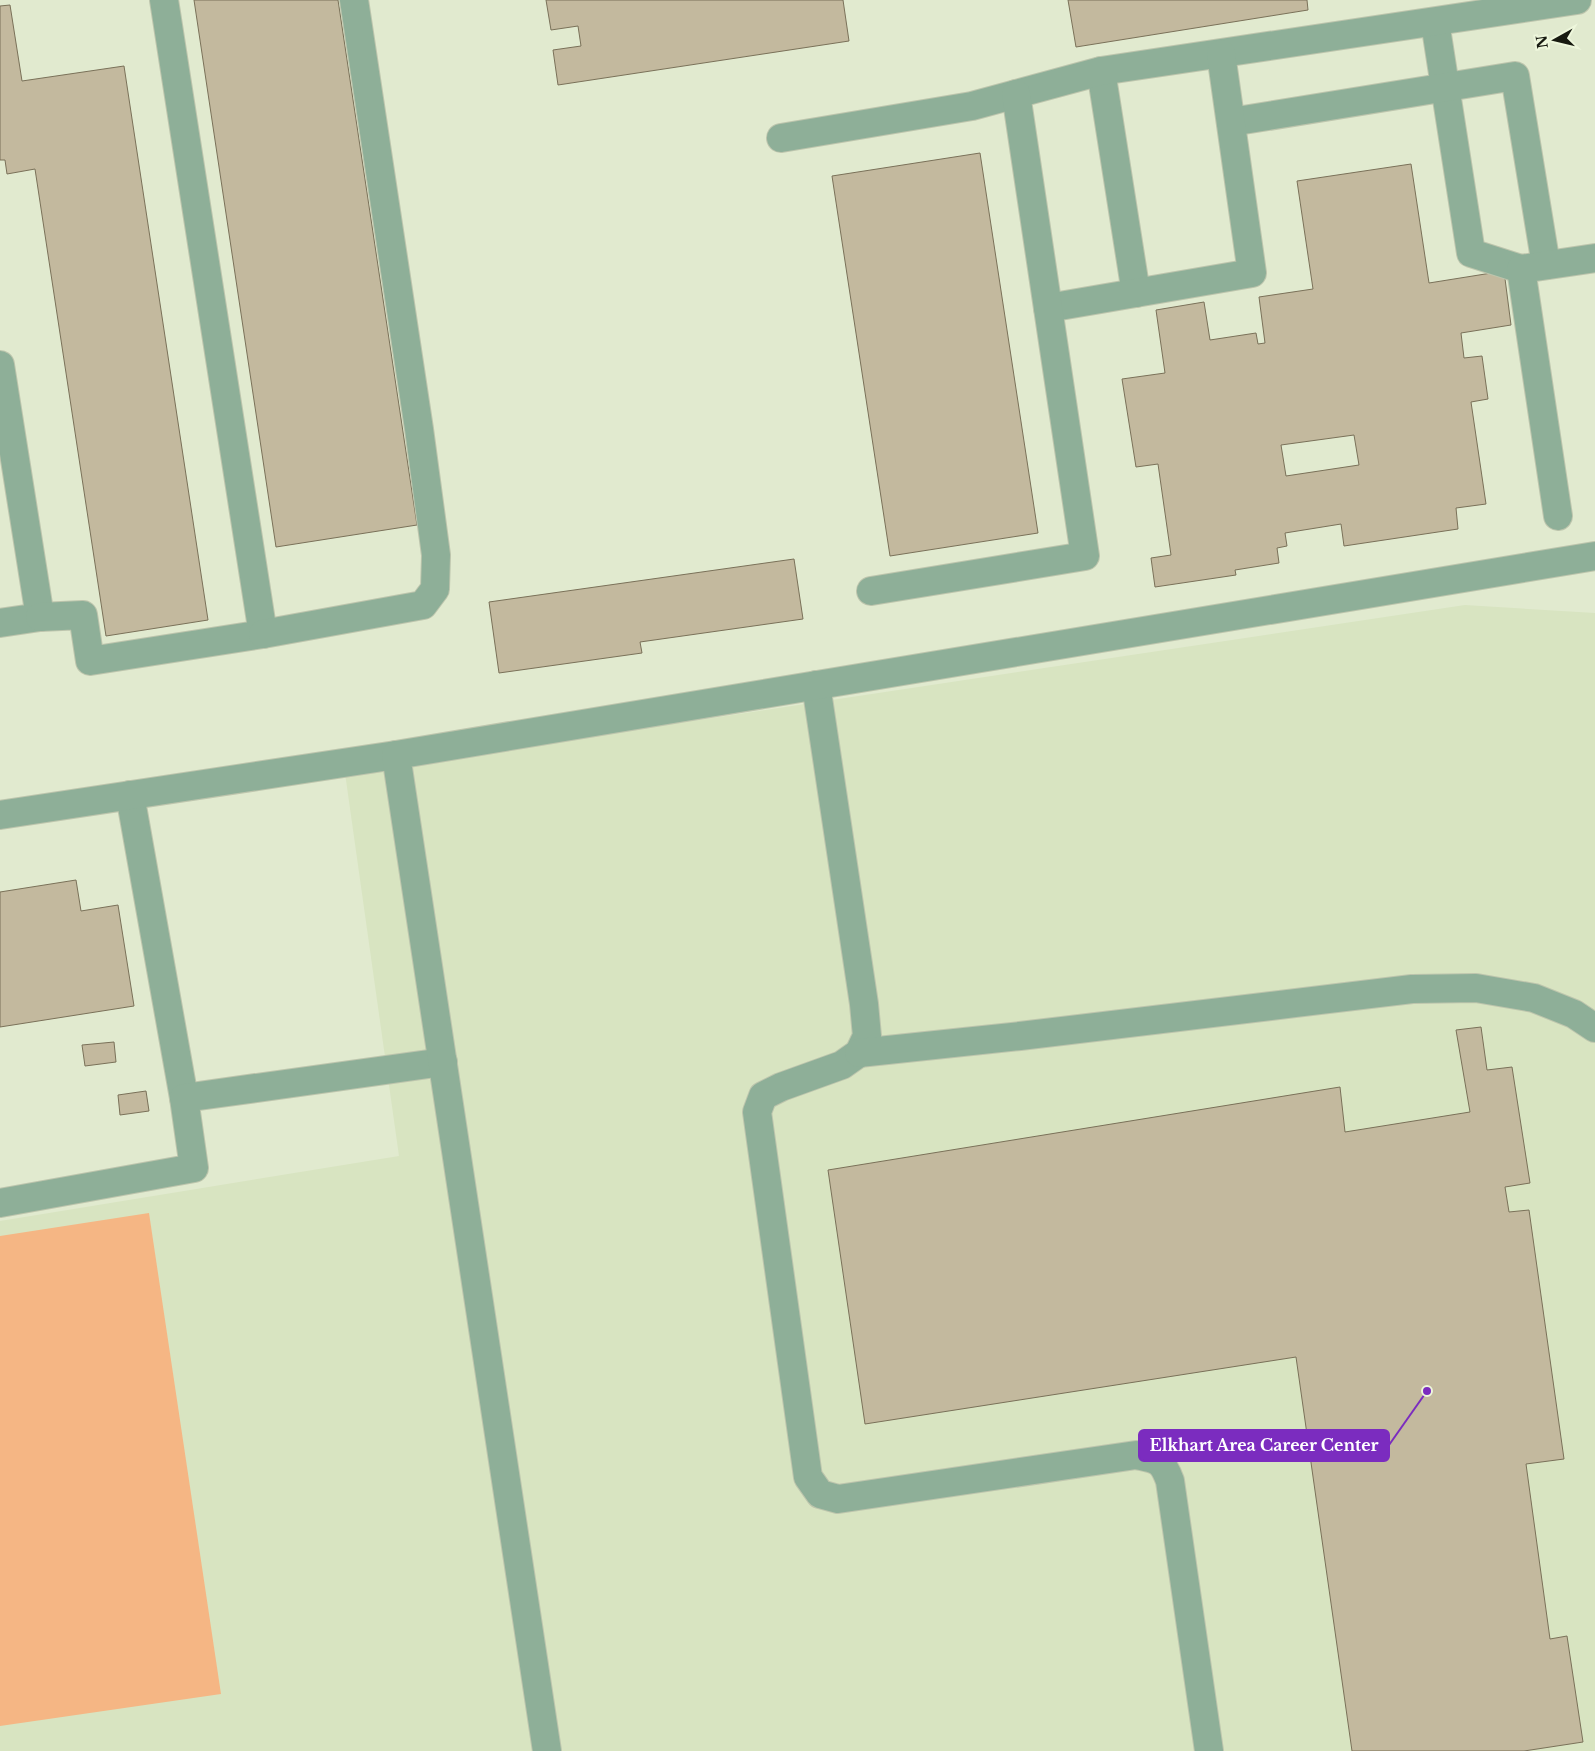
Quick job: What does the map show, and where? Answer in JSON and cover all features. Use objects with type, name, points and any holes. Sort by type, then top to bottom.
[{"type":"street","points":[[164,0],[262,634]]},
{"type":"street","points":[[0,623],[40,617],[83,615],[90,661],[262,634],[423,605],[435,589],[436,555],[419,429],[354,0]]},
{"type":"street","points":[[781,138],[972,106],[1101,71],[1578,0]]},
{"type":"street","points":[[1435,22],[1471,253],[1533,267],[1595,258]]},
{"type":"street","points":[[1048,308],[1252,273],[1222,54]]},
{"type":"street","points":[[1101,71],[1136,293]]},
{"type":"street","points":[[1231,122],[1515,76],[1558,516]]},
{"type":"street","points":[[871,591],[1085,556],[1016,94]]},
{"type":"street","points":[[0,365],[40,617]]},
{"type":"street","points":[[0,815],[396,755],[1595,556]]},
{"type":"street","points":[[816,685],[864,1004],[867,1036],[859,1053]]},
{"type":"street","points":[[396,755],[547,1751]]},
{"type":"street","points":[[0,1202],[194,1168],[184,1098],[130,796]]},
{"type":"street","points":[[1209,1751],[1170,1481],[1166,1469],[1158,1460],[1136,1455],[838,1499],[820,1494],[808,1477],[758,1112],[763,1096],[842,1065],[859,1053],[1020,1036],[1412,989],[1476,988],[1534,998],[1574,1014],[1595,1028]]},
{"type":"street","points":[[184,1098],[443,1062]]},
{"type":"shaded area","points":[[1465,605],[1595,613],[1595,1751],[0,1751],[0,1221],[399,1156],[345,773]]},
{"type":"shaded area","points":[[149,1213],[221,1694],[0,1726],[0,1236]]},
{"type":"building","points":[[194,0],[338,0],[417,525],[276,547]]},
{"type":"building","points":[[546,0],[843,0],[849,41],[558,85],[553,50],[581,46],[578,26],[551,30]]},
{"type":"building","points":[[1068,0],[1307,0],[1308,10],[1076,47]]},
{"type":"building","points":[[10,5],[22,81],[124,66],[208,620],[106,636],[35,169],[7,174],[5,160],[0,160],[0,6]]},
{"type":"building","points":[[980,153],[1038,533],[890,556],[832,176]]},
{"type":"building","points":[[1411,164],[1429,283],[1504,271],[1511,325],[1461,333],[1464,358],[1482,356],[1488,399],[1471,402],[1486,504],[1456,508],[1458,529],[1344,546],[1341,524],[1285,533],[1287,546],[1277,548],[1279,563],[1235,570],[1236,575],[1155,587],[1151,558],[1171,555],[1158,464],[1136,467],[1122,379],[1165,373],[1156,310],[1204,302],[1210,340],[1256,333],[1258,344],[1265,343],[1259,297],[1313,289],[1297,181]],"holes":[[[1354,435],[1359,465],[1286,476],[1281,445]]]},
{"type":"building","points":[[794,559],[803,619],[640,642],[642,653],[499,673],[489,602]]},
{"type":"building","points":[[76,880],[81,911],[118,905],[134,1006],[0,1027],[0,892]]},
{"type":"building","points":[[1481,1027],[1487,1070],[1512,1067],[1530,1183],[1505,1187],[1509,1212],[1529,1210],[1564,1459],[1526,1464],[1550,1639],[1567,1636],[1583,1742],[1524,1751],[1352,1751],[1296,1357],[865,1424],[828,1170],[1340,1087],[1345,1132],[1470,1112],[1456,1030]]},
{"type":"building","points":[[114,1042],[116,1062],[85,1066],[82,1045]]},
{"type":"building","points":[[146,1091],[149,1111],[120,1115],[118,1095]]},
{"type":"place","name":"Elkhart Area Career Center","points":[[1427,1391]]}]
